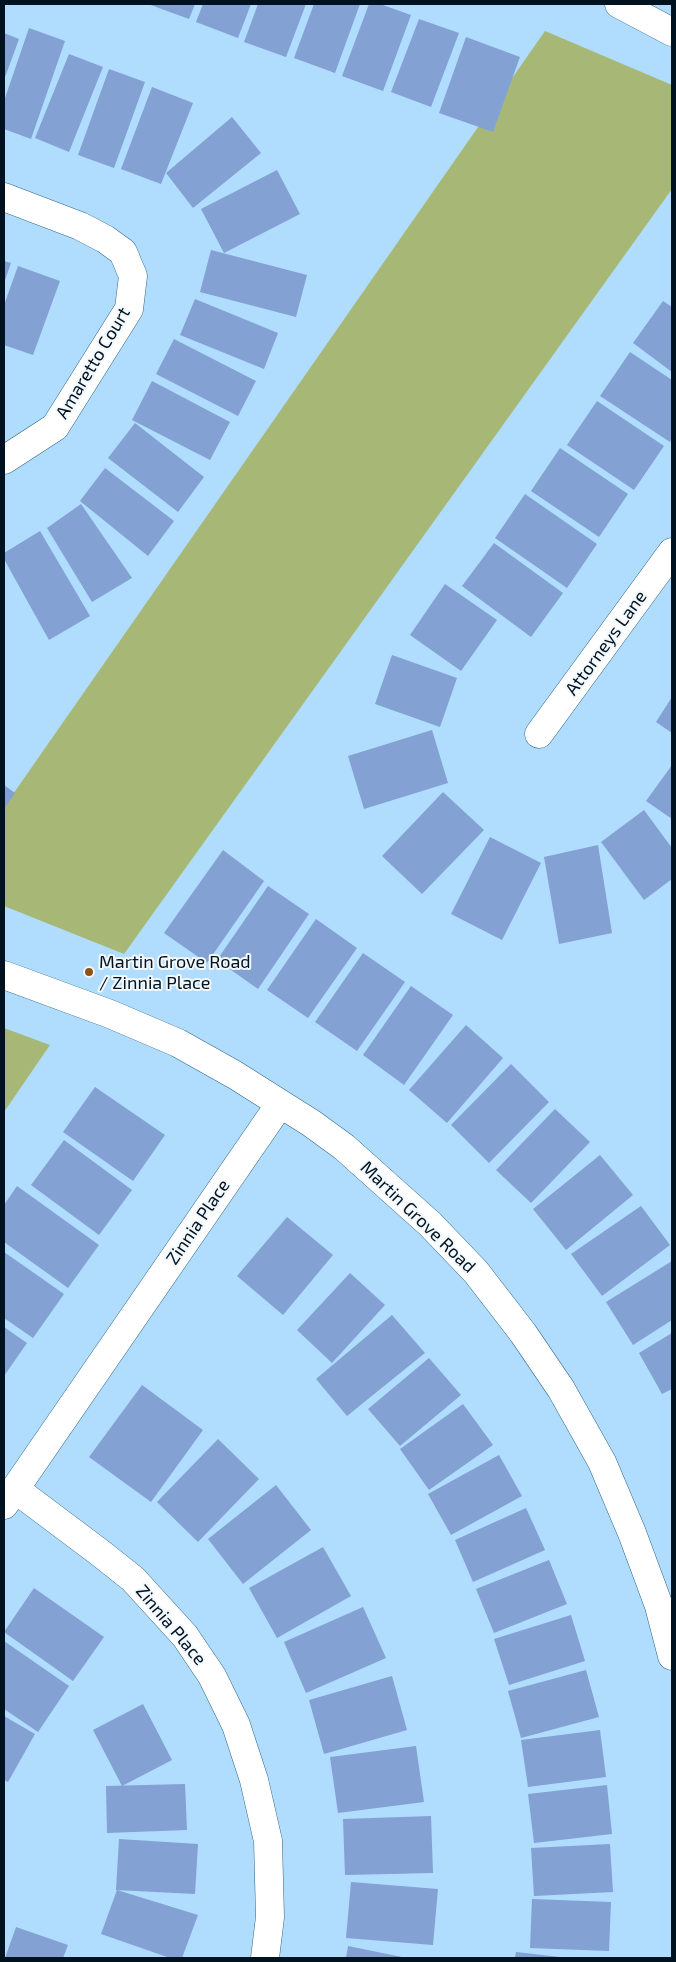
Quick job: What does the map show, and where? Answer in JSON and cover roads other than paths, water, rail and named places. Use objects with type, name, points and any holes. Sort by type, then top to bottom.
[{"type":"street","points":[[619,4],[672,32]]},
{"type":"street","name":"Amaretto Court","points":[[4,197],[80,226],[105,239],[123,252],[133,276],[129,309],[55,427],[4,460]]},
{"type":"street","name":"Attorneys Lane","points":[[540,734],[672,552]]},
{"type":"street","name":"Martin Grove Road","points":[[4,975],[110,1014],[178,1044],[235,1075],[344,1147],[430,1224],[476,1272],[523,1333],[561,1389],[602,1462],[636,1542],[659,1606],[672,1656]]},
{"type":"street","name":"Zinnia Place","points":[[265,1958],[270,1917],[268,1841],[254,1780],[236,1725],[212,1676],[185,1636],[133,1579],[99,1552],[9,1497],[280,1104]]},
{"type":"place","name":"Martin Grove Road / Zinnia Place","points":[[89,972]]}]
